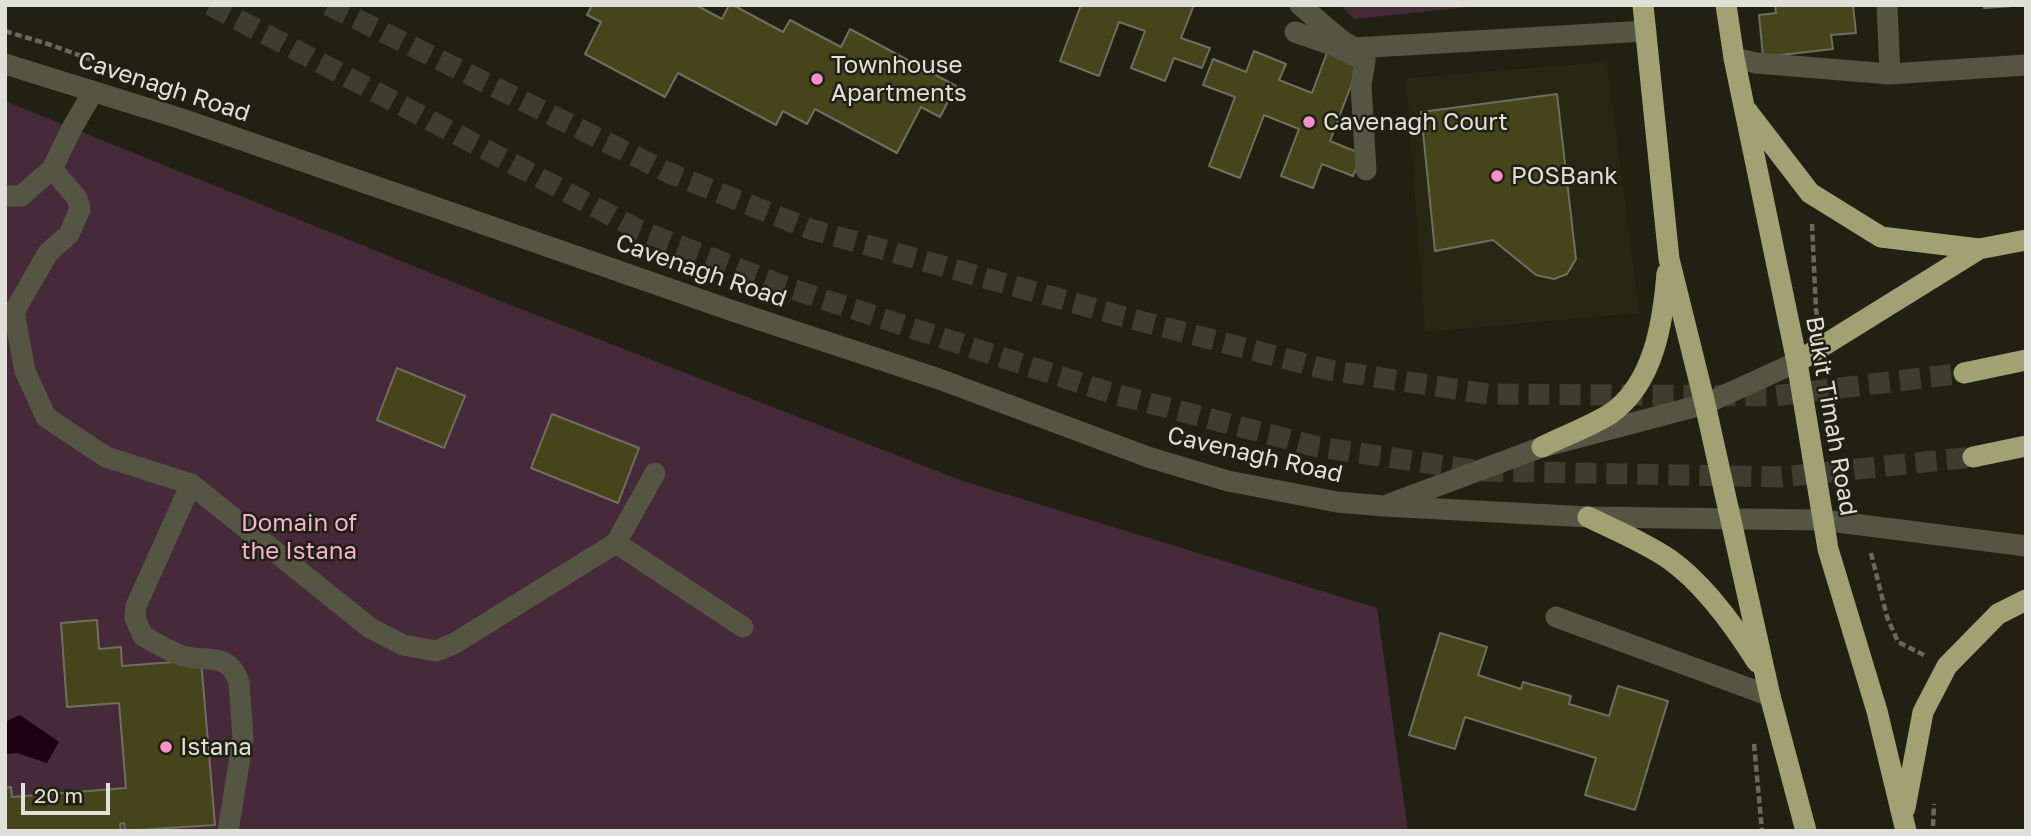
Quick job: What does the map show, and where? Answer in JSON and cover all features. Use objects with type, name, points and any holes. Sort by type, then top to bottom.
[{"type":"highway","points":[[1643,5],[1669,259],[1705,404],[1768,686],[1806,831]]},
{"type":"highway","name":"Bukit Timah Road","points":[[1727,5],[1734,58],[1797,362],[1828,549],[1877,711],[1904,823]]},
{"type":"highway","points":[[1744,107],[1810,193],[1881,237],[1979,250]]},
{"type":"highway","points":[[1797,362],[1979,250],[2026,240]]},
{"type":"highway","points":[[1542,447],[1609,414],[1630,394],[1648,364],[1664,309],[1669,259]]},
{"type":"highway","points":[[1964,373],[2026,360]]},
{"type":"highway","points":[[1973,457],[2026,446]]},
{"type":"highway","points":[[1588,517],[1634,539],[1670,560],[1686,574],[1738,633],[1768,686]]},
{"type":"highway","points":[[1904,823],[1923,712],[1947,666],[1997,614],[2026,600]]},
{"type":"street","points":[[1300,5],[1337,42],[1365,61],[1361,85],[1366,170]]},
{"type":"street","points":[[1886,5],[1890,74]]},
{"type":"street","points":[[1295,32],[1354,48],[1371,48],[1646,31]]},
{"type":"street","points":[[1734,58],[1890,74],[2026,65]]},
{"type":"street","name":"Cavenagh Road","points":[[5,64],[183,118],[723,307],[939,379],[1148,457],[1228,481],[1337,502],[1384,506],[1588,517],[1822,520],[2026,545]]},
{"type":"street","points":[[5,196],[21,196],[52,169],[93,92]]},
{"type":"street","points":[[52,169],[77,198],[80,209],[69,234],[48,253],[14,312],[25,371],[46,417],[106,457],[191,484],[370,628],[403,646],[436,651],[455,643],[616,543],[655,474]]},
{"type":"street","name":"Cavenagh Road","points":[[1384,506],[1542,447],[1705,404],[1797,362]]},
{"type":"street","points":[[191,484],[136,606],[135,618],[143,636],[183,656],[220,660],[230,665],[236,675],[243,738],[228,831]]},
{"type":"street","points":[[616,543],[743,627]]},
{"type":"street","points":[[1556,617],[1768,686]]},
{"type":"path","points":[[5,31],[123,71]]},
{"type":"path","points":[[1810,193],[1816,310],[1825,344]]},
{"type":"path","points":[[1871,553],[1886,617],[1898,642],[1947,666]]},
{"type":"shaded area","points":[[1607,62],[1639,313],[1425,332],[1406,78]]},
{"type":"shaded area","points":[[20,715],[59,742],[47,763],[17,753],[5,754],[5,722]]},
{"type":"green space","points":[[1340,5],[1489,5],[1354,19]]},
{"type":"green space","name":"Domain of the Istana","points":[[5,101],[493,298],[960,480],[1377,608],[1408,831],[5,831]]},
{"type":"building","name":"Townhouse Apartments","points":[[592,5],[696,5],[722,19],[729,5],[733,5],[783,32],[790,20],[841,47],[850,29],[956,86],[940,117],[921,107],[897,153],[815,109],[807,124],[783,111],[776,125],[678,73],[665,97],[585,54],[601,22],[587,15]]},
{"type":"building","points":[[1081,5],[1194,5],[1181,38],[1210,48],[1202,68],[1174,58],[1165,81],[1131,68],[1145,31],[1119,22],[1099,76],[1060,61]]},
{"type":"building","points":[[1775,5],[1853,5],[1856,33],[1831,35],[1833,49],[1763,57],[1759,15],[1776,13]]},
{"type":"building","points":[[1984,5],[2026,5],[1984,8]]},
{"type":"building","name":"Cavenagh Court","points":[[1328,50],[1360,62],[1330,141],[1362,154],[1353,176],[1322,164],[1313,188],[1281,176],[1299,129],[1264,115],[1240,178],[1209,166],[1235,97],[1203,85],[1213,59],[1246,72],[1254,51],[1286,64],[1279,80],[1312,93]]},
{"type":"building","name":"POSBank","points":[[1557,94],[1576,259],[1567,274],[1554,279],[1536,275],[1493,240],[1435,251],[1421,112]]},
{"type":"building","points":[[397,368],[465,396],[444,448],[377,420]]},
{"type":"building","points":[[552,414],[639,448],[618,503],[531,468]]},
{"type":"building","name":"Istana","points":[[97,620],[99,649],[121,647],[122,666],[201,660],[215,825],[125,831],[124,823],[120,824],[121,831],[5,831],[5,788],[11,787],[12,797],[126,788],[119,703],[67,707],[61,623]]},
{"type":"building","points":[[1440,633],[1487,647],[1478,675],[1521,689],[1523,682],[1571,696],[1569,704],[1609,716],[1618,686],[1668,701],[1635,810],[1585,795],[1596,758],[1465,717],[1455,749],[1409,735]]},
{"type":"tunnel","points":[[210,5],[639,230],[789,288],[1111,393],[1318,447],[1481,471],[1781,477],[1973,457]]},
{"type":"tunnel","points":[[328,5],[665,171],[810,229],[1121,316],[1329,370],[1488,394],[1774,396],[1964,373]]},
{"type":"place","name":"Townhouse Apartments","points":[[817,79]]},
{"type":"place","name":"Cavenagh Court","points":[[1309,122]]},
{"type":"place","name":"POSBank","points":[[1497,176]]},
{"type":"place","name":"Istana","points":[[166,747]]}]
